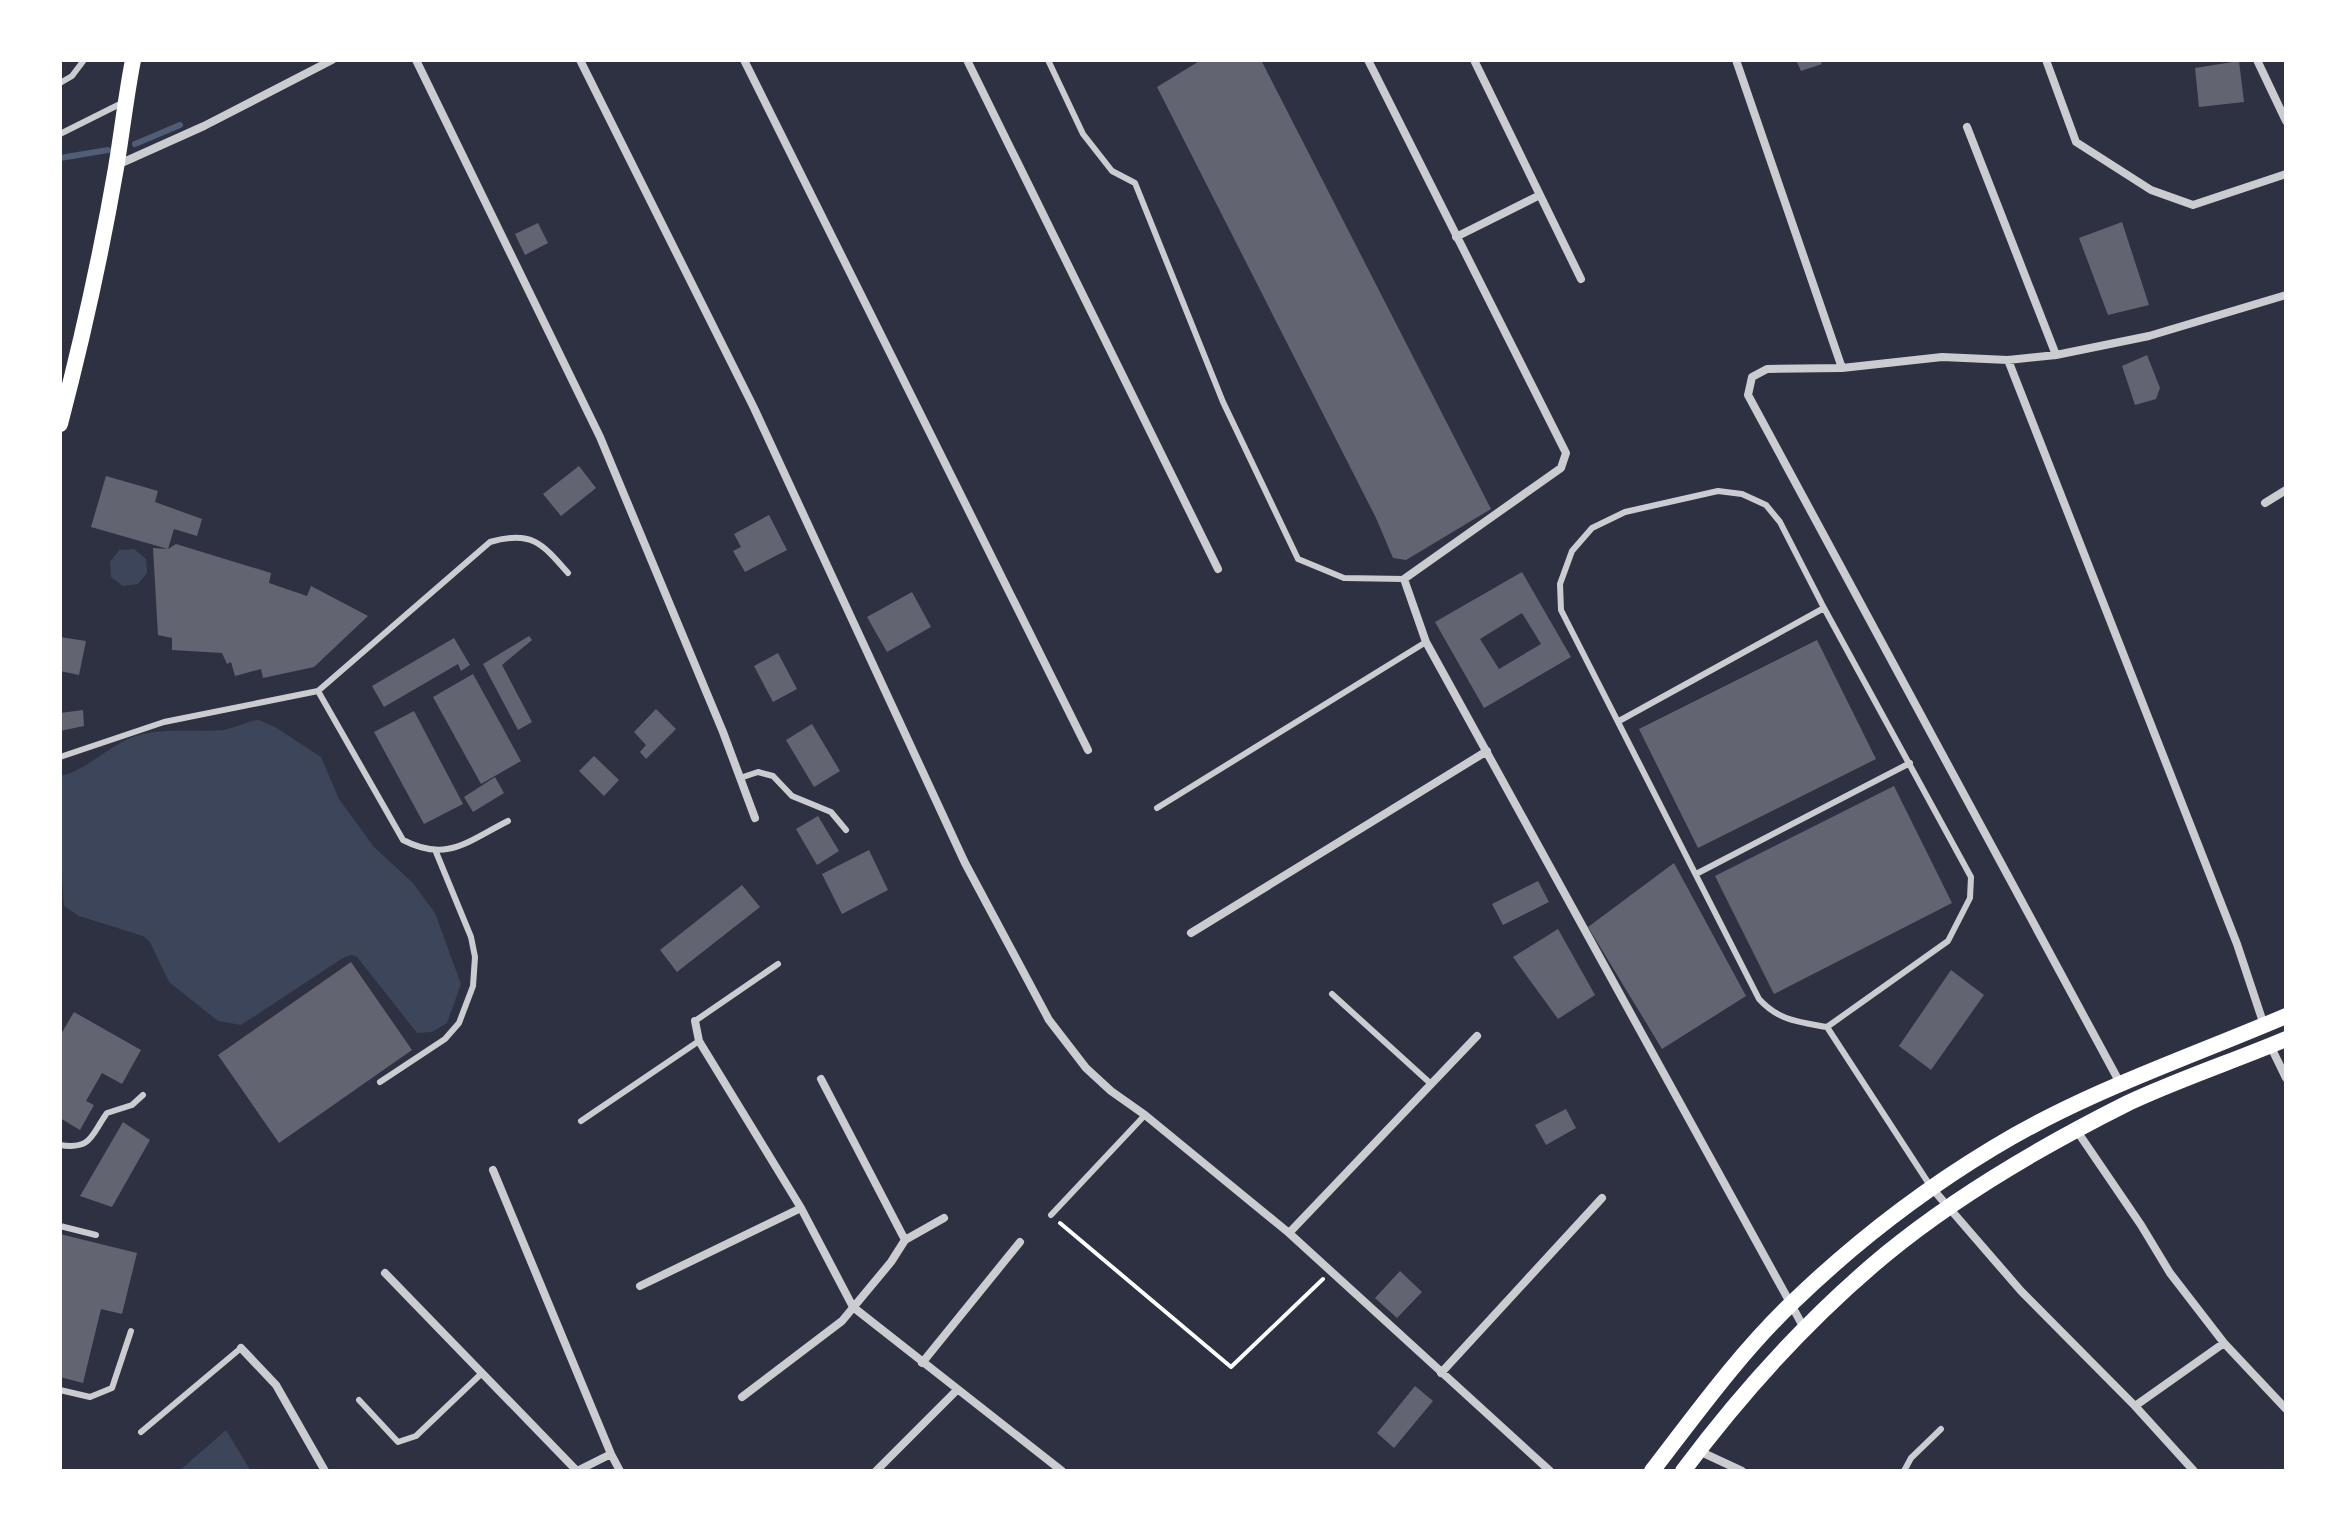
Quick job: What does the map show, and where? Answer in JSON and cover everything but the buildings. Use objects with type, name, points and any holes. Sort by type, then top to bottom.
[{"type":"main road","points":[[60,424],[86,323],[117,166],[124,102],[133,60]]},
{"type":"main road","points":[[1652,1471],[1726,1375],[1791,1304],[1887,1220],[1931,1187],[1996,1146],[2120,1083],[2286,1016]]},
{"type":"main road","points":[[1683,1471],[1804,1328],[1887,1253],[1950,1207],[2020,1162],[2130,1103],[2278,1042]]},
{"type":"street","points":[[117,166],[204,126],[332,60]]},
{"type":"street","points":[[416,60],[600,437],[755,818]]},
{"type":"street","points":[[580,60],[754,408],[972,876],[1049,1020],[1086,1068],[1111,1091],[1145,1115],[1289,1233],[1550,1471]]},
{"type":"street","points":[[744,60],[1088,750]]},
{"type":"street","points":[[967,60],[1218,569]]},
{"type":"street","points":[[1368,60],[1566,453],[1561,468],[1404,579],[1426,642],[1804,1328]]},
{"type":"street","points":[[1474,60],[1581,279]]},
{"type":"street","points":[[1736,60],[1842,368]]},
{"type":"street","points":[[2046,60],[2076,142],[2151,190],[2193,205],[2286,174]]},
{"type":"street","points":[[2257,60],[2286,121]]},
{"type":"street","points":[[1967,127],[2056,355]]},
{"type":"street","points":[[1456,237],[1540,195]]},
{"type":"street","points":[[2120,1083],[1748,395],[1752,377],[1767,369],[1842,368],[1942,357],[2008,360],[2056,355],[2149,336],[2286,295]]},
{"type":"street","points":[[2008,360],[2237,944],[2264,1025]]},
{"type":"street","points":[[2265,503],[2286,490]]},
{"type":"street","points":[[1191,933],[1487,751]]},
{"type":"street","points":[[695,1021],[699,1041],[801,1208],[853,1307],[1062,1471]]},
{"type":"street","points":[[1289,1233],[1477,1036]]},
{"type":"street","points":[[2278,1042],[2286,1078]]},
{"type":"street","points":[[821,1079],[905,1240]]},
{"type":"street","points":[[2077,1131],[2170,1273],[2224,1343],[2286,1409]]},
{"type":"street","points":[[493,1170],[620,1471]]},
{"type":"street","points":[[1931,1187],[2021,1291],[2135,1406],[2194,1471]]},
{"type":"street","points":[[1441,1373],[1602,1198]]},
{"type":"street","points":[[640,1286],[801,1208]]},
{"type":"street","points":[[742,1397],[842,1321],[891,1262],[905,1240],[944,1218]]},
{"type":"street","points":[[922,1363],[1020,1242]]},
{"type":"street","points":[[385,1273],[577,1471],[611,1454]]},
{"type":"street","points":[[2135,1406],[2224,1343]]},
{"type":"street","points":[[241,1348],[276,1385],[325,1471]]},
{"type":"street","points":[[876,1471],[957,1390]]},
{"type":"street","points":[[1698,1451],[1742,1471]]},
{"type":"lane","points":[[60,83],[72,76],[84,60]]},
{"type":"lane","points":[[1048,60],[1083,134],[1112,171],[1135,183],[1223,402],[1298,559],[1344,578],[1404,579]]},
{"type":"lane","points":[[60,134],[124,102]]},
{"type":"lane","points":[[1718,491],[1742,494],[1766,505],[1780,522],[1824,608],[1971,877],[1970,898],[1948,941],[1827,1027],[1772,1013],[1759,999],[1561,610],[1560,584],[1572,551],[1592,528],[1625,512],[1718,491]]},
{"type":"lane","points":[[60,757],[164,722],[318,691],[490,542],[510,536],[525,537],[543,545],[568,573]]},
{"type":"lane","points":[[1619,721],[1824,608]]},
{"type":"lane","points":[[1157,808],[1426,642]]},
{"type":"lane","points":[[318,691],[403,840],[421,850],[436,852],[452,849],[508,821]]},
{"type":"lane","points":[[1696,874],[1910,763]]},
{"type":"lane","points":[[740,778],[752,773],[773,776],[792,796],[831,812],[846,830]]},
{"type":"lane","points":[[380,1082],[445,1039],[459,1023],[473,986],[475,957],[471,937],[436,852]]},
{"type":"lane","points":[[695,1021],[778,964]]},
{"type":"lane","points":[[1332,994],[1430,1083]]},
{"type":"lane","points":[[1827,1027],[1931,1187]]},
{"type":"lane","points":[[581,1121],[699,1041]]},
{"type":"lane","points":[[60,1145],[84,1145],[91,1140],[107,1113],[132,1105],[143,1095]]},
{"type":"lane","points":[[1051,1215],[1145,1115]]},
{"type":"lane","points":[[60,1226],[96,1235]]},
{"type":"lane","points":[[60,1390],[90,1397],[112,1388],[131,1331]]},
{"type":"lane","points":[[141,1432],[241,1348]]},
{"type":"lane","points":[[359,1400],[398,1442],[416,1436],[482,1373]]},
{"type":"lane","points":[[1904,1471],[1911,1458],[1941,1429]]},
{"type":"path","points":[[1051,1215],[1231,1367],[1330,1272]]},
{"type":"shaded area","points":[[134,549],[146,559],[147,573],[138,584],[123,586],[111,577],[110,562],[119,550]]},
{"type":"shaded area","points":[[259,720],[321,757],[339,799],[374,847],[413,883],[435,913],[461,984],[447,1023],[432,1032],[417,1033],[357,957],[351,955],[241,1025],[218,1021],[169,982],[150,942],[143,936],[79,916],[64,906],[60,776],[143,734],[224,730]]},
{"type":"shaded area","points":[[226,1430],[251,1471],[179,1471]]},
{"type":"waterway","points":[[135,144],[180,125]]},
{"type":"waterway","points":[[60,158],[108,150]]}]
